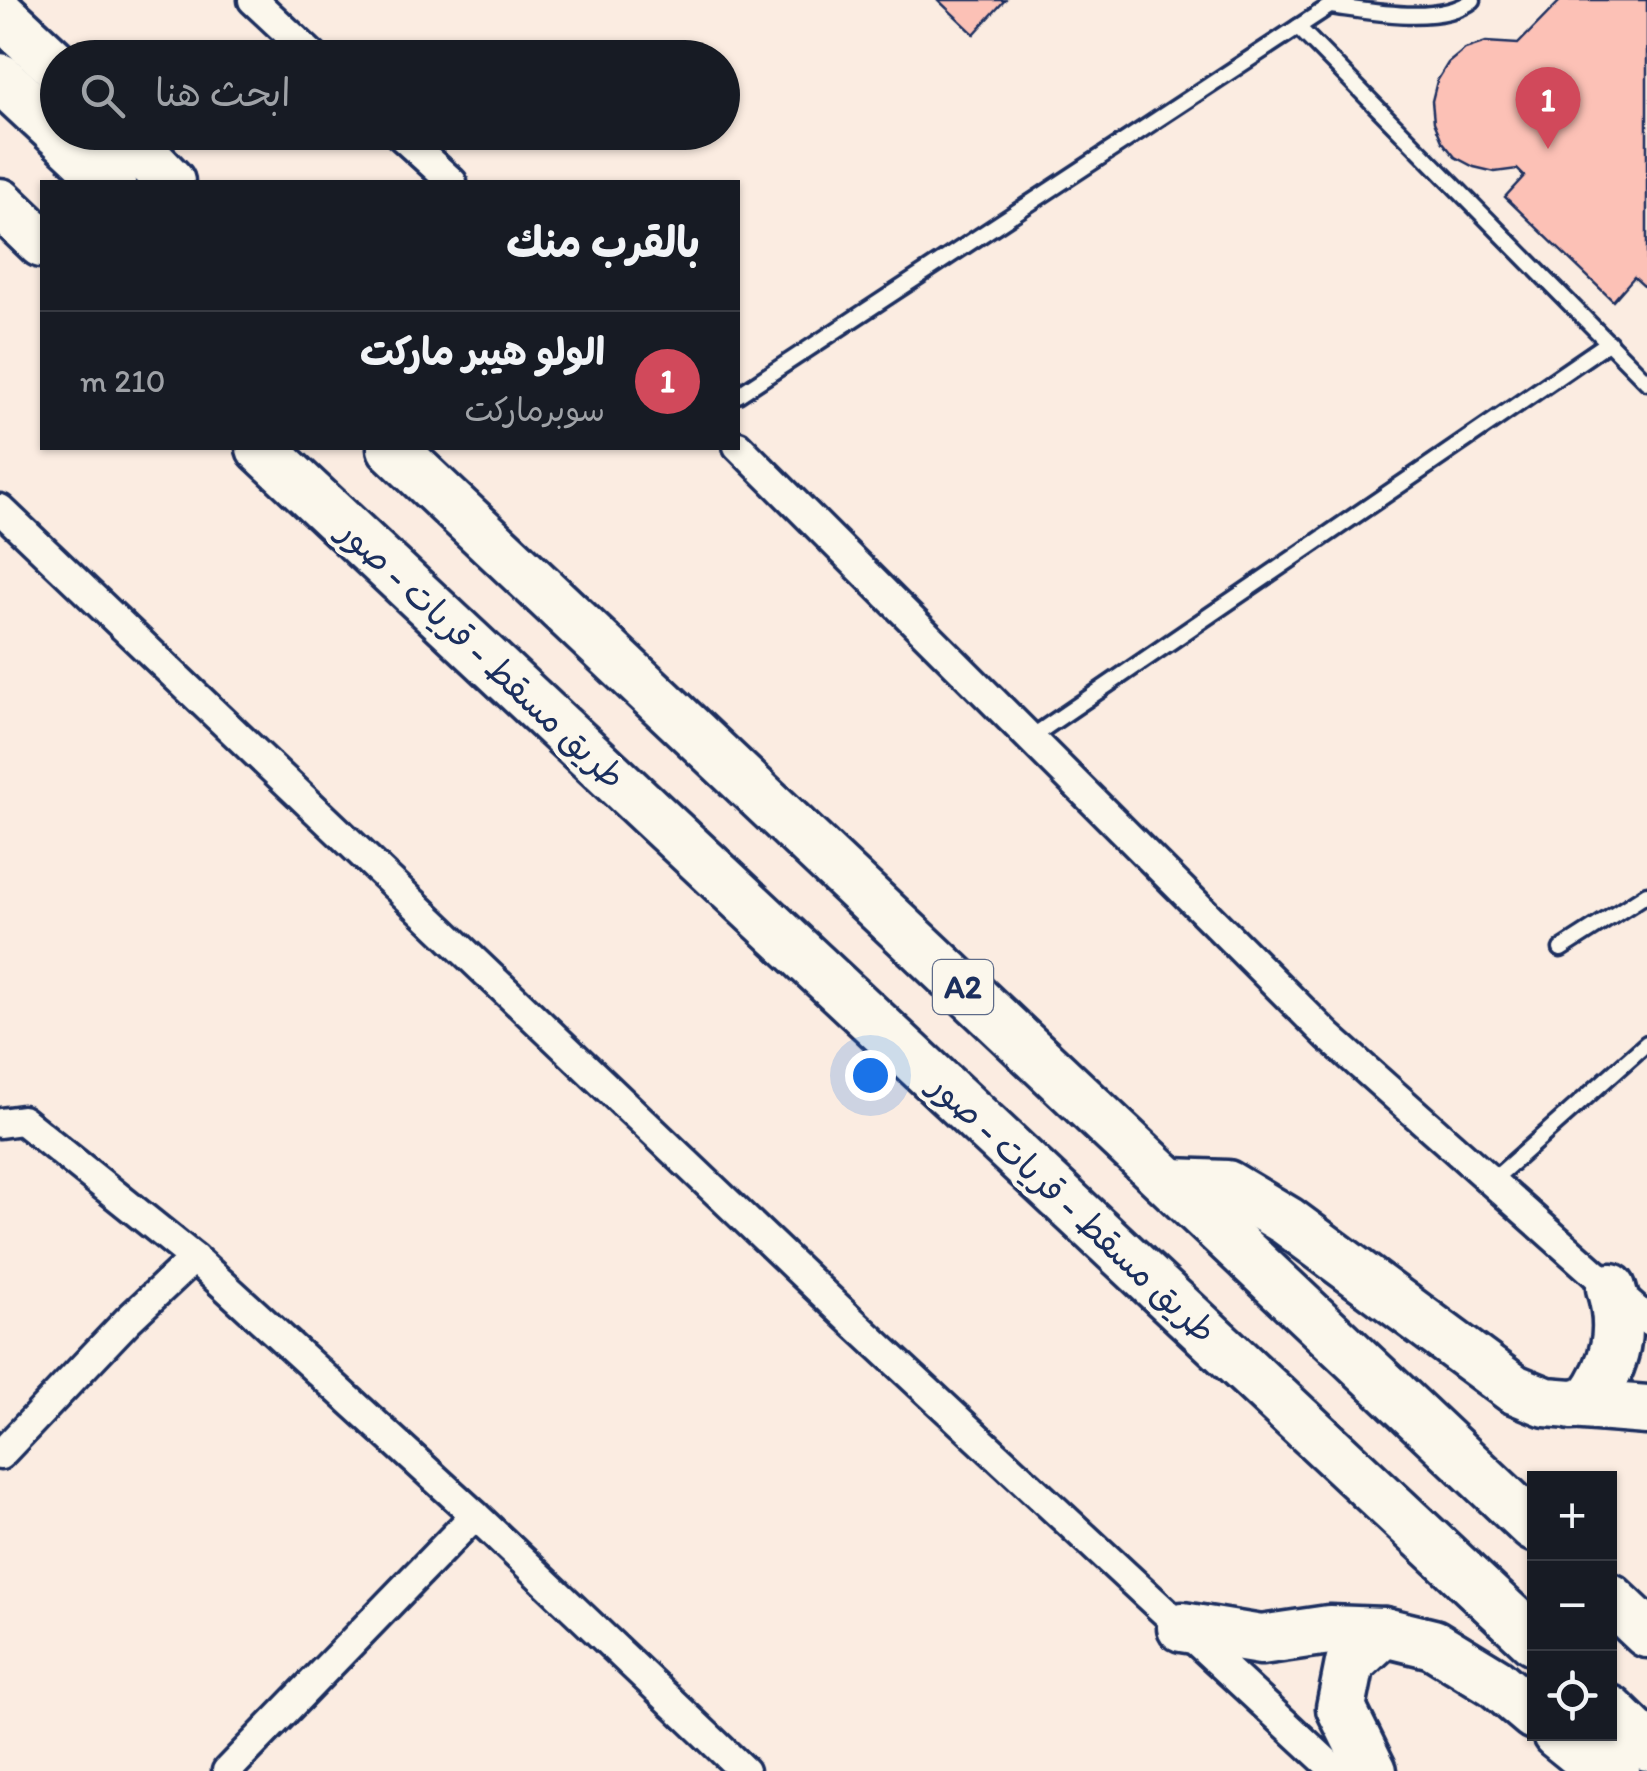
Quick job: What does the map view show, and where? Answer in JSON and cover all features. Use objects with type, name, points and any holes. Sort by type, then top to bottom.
[{"type":"highway","points":[[0,13],[40,50]]},
{"type":"highway","points":[[0,78],[40,115]]},
{"type":"highway","points":[[77,150],[109,180]]},
{"type":"highway","points":[[139,150],[168,180]]},
{"type":"highway","points":[[0,203],[40,241]]},
{"type":"highway","name":"طريق مسقط - قريات - صور","points":[[263,450],[1527,1633]]},
{"type":"highway","name":"A2","points":[[394,450],[1527,1520]]},
{"type":"highway","points":[[1171,1183],[1227,1185],[1287,1221],[1514,1389],[1546,1402],[1647,1410]]},
{"type":"highway","points":[[1572,1405],[1591,1399],[1613,1361],[1619,1324],[1611,1288]]},
{"type":"highway","points":[[1617,1605],[1647,1633]]},
{"type":"highway","points":[[1182,1627],[1261,1640],[1330,1630],[1384,1632],[1433,1644],[1495,1682],[1527,1709]]},
{"type":"highway","points":[[1372,1771],[1341,1708],[1350,1664],[1384,1632]]},
{"type":"highway","points":[[1617,1717],[1647,1746]]},
{"type":"highway","points":[[1565,1741],[1615,1771]]},
{"type":"street","points":[[253,0],[296,40]]},
{"type":"street","points":[[417,150],[450,180]]},
{"type":"street","points":[[740,448],[1328,1036],[1647,1320]]},
{"type":"street","points":[[0,509],[853,1322],[1336,1771]]},
{"type":"street","points":[[0,1123],[22,1120],[194,1258],[475,1515],[743,1771]]},
{"type":"street","points":[[0,1455],[128,1320],[194,1258]]},
{"type":"street","points":[[227,1771],[475,1515]]},
{"type":"lane","points":[[740,394],[1334,3],[1410,16],[1465,6],[1472,0]]},
{"type":"lane","points":[[1298,27],[1647,382]]},
{"type":"lane","points":[[1030,738],[1609,342]]},
{"type":"lane","points":[[1561,949],[1647,894]]},
{"type":"lane","points":[[1492,1180],[1647,1043]]},
{"type":"building","points":[[938,0],[1005,0],[974,34]]},
{"type":"building","points":[[1561,0],[1647,0],[1647,289],[1634,277],[1613,301],[1505,197],[1524,176],[1517,169],[1495,172],[1455,157],[1434,122],[1432,101],[1437,81],[1448,63],[1465,49],[1486,42],[1518,44]]},
{"type":"place","name":"الولو هيبر ماركت","points":[[1548,149]]}]
